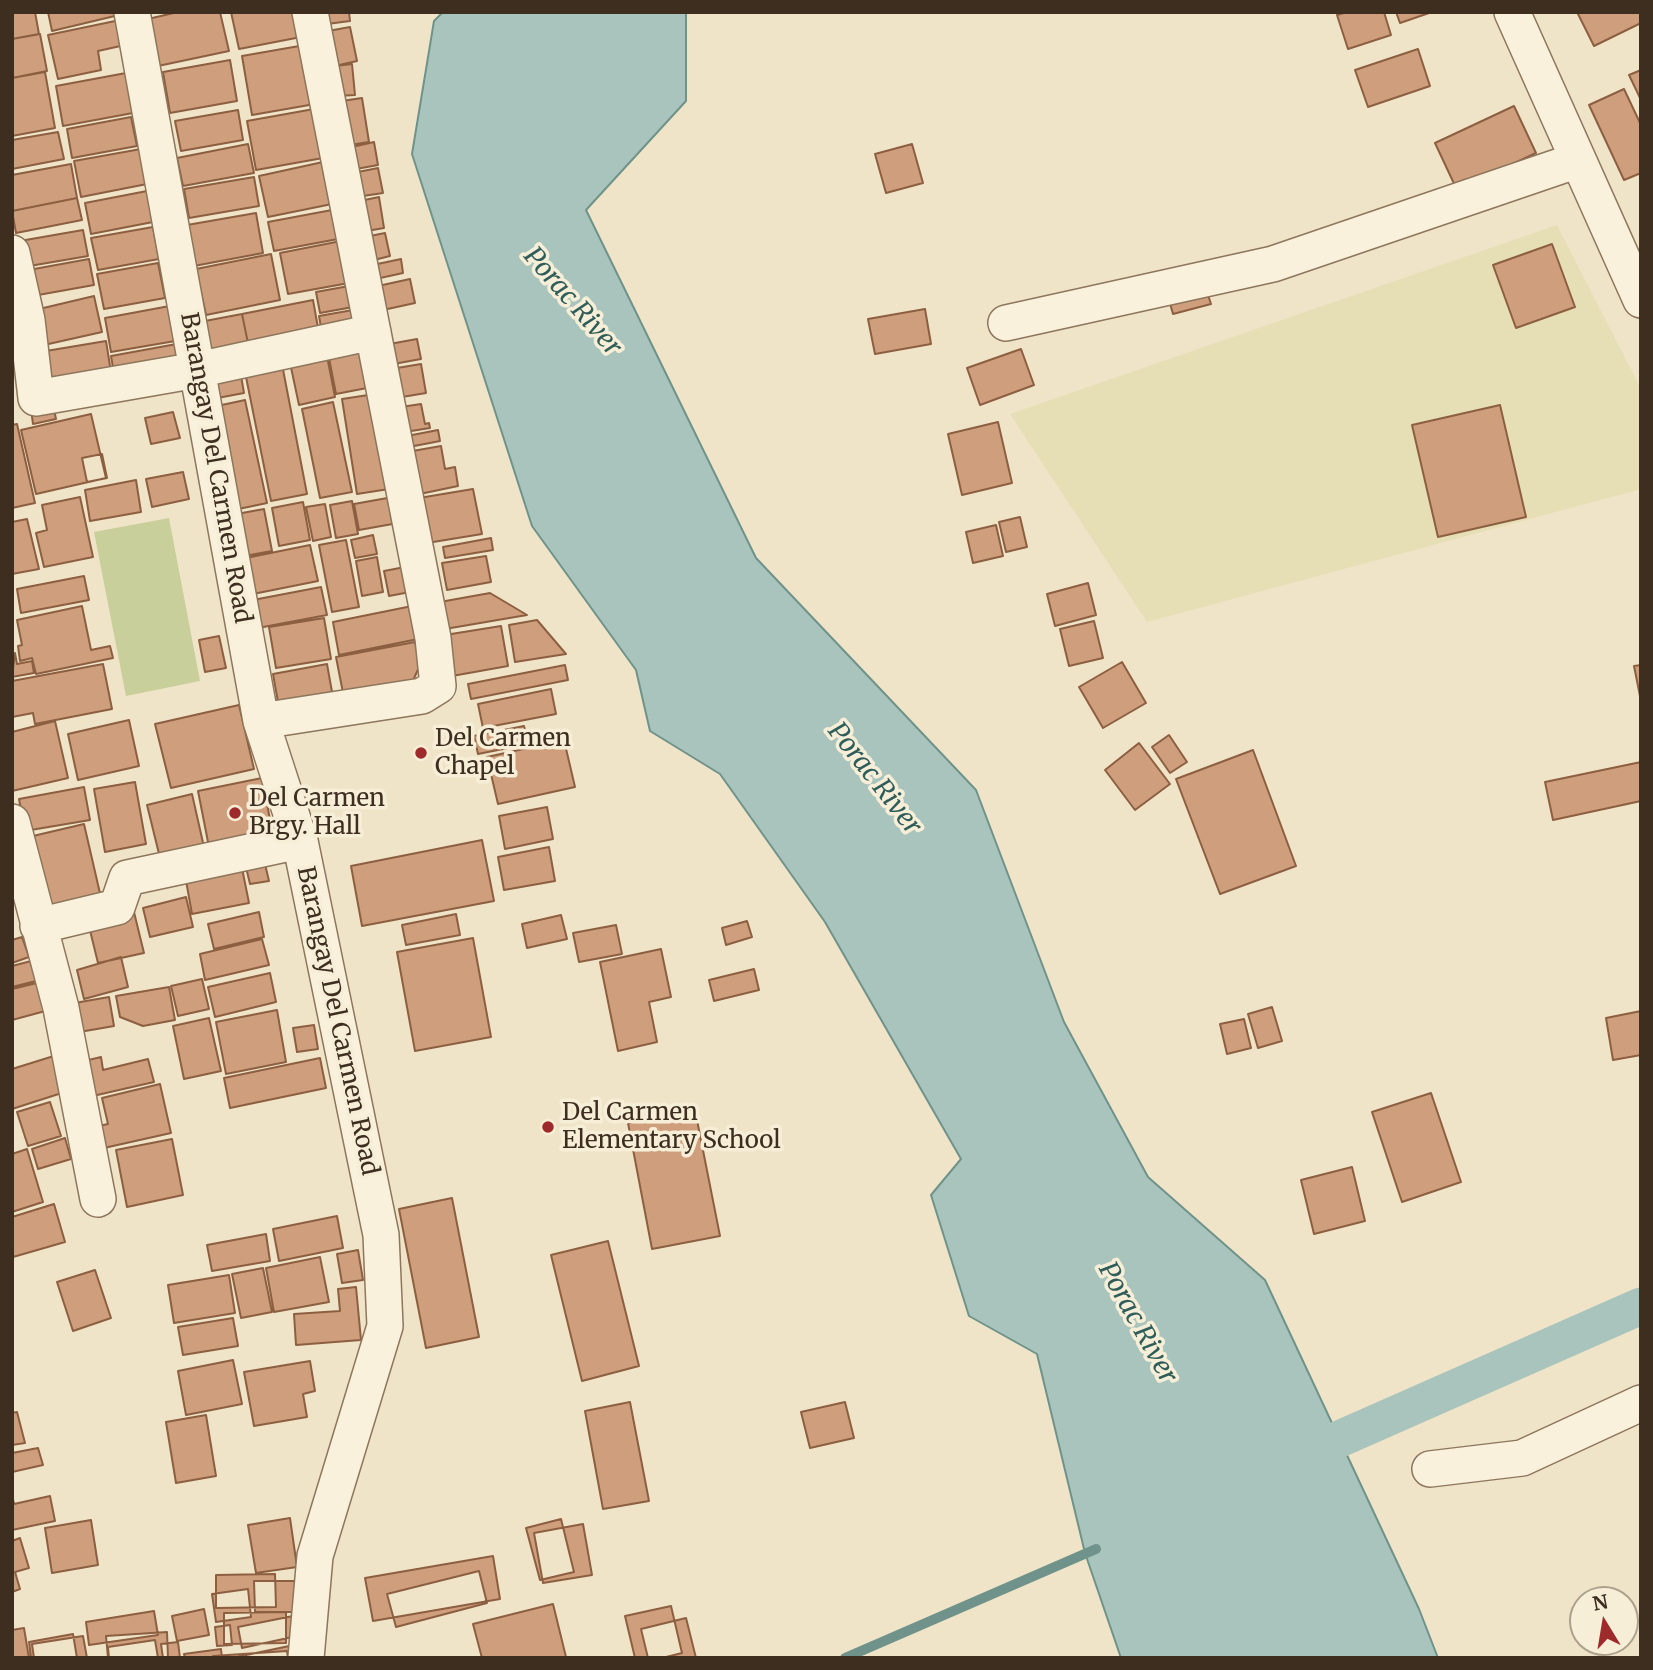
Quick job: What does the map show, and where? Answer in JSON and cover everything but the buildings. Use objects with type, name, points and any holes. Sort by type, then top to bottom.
[{"type":"street","name":"Barangay Del Carmen Road","points":[[132,12],[261,721],[300,841],[381,1235],[386,1326],[315,1556],[306,1658]]},
{"type":"street","points":[[261,721],[422,696],[438,686],[433,638],[310,12]]},
{"type":"street","points":[[1512,12],[1641,300]]},
{"type":"street","points":[[1006,323],[1273,264],[1578,160]]},
{"type":"street","points":[[12,253],[27,320],[36,398]]},
{"type":"street","points":[[36,398],[197,370],[373,332]]},
{"type":"street","points":[[12,364],[36,398]]},
{"type":"street","points":[[12,822],[61,1009],[98,1199]]},
{"type":"street","points":[[38,926],[117,907],[127,878],[300,841]]},
{"type":"street","points":[[1430,1469],[1522,1458],[1641,1403]]},
{"type":"shaded area","points":[[1557,225],[1641,389],[1641,489],[1147,622],[1010,414]]},
{"type":"green space","points":[[169,518],[200,681],[126,696],[94,532]]},
{"type":"water","name":"Porac River","points":[[443,12],[686,12],[686,101],[586,210],[756,558],[976,790],[1064,1022],[1148,1177],[1265,1280],[1419,1609],[1438,1658],[1121,1658],[1085,1553],[1037,1354],[969,1316],[931,1195],[961,1159],[825,922],[720,774],[650,731],[636,670],[532,526],[412,154],[434,21]]},
{"type":"waterway","points":[[1294,1459],[1641,1306]]},
{"type":"waterway","points":[[845,1658],[1096,1549]]},
{"type":"place","name":"Del Carmen Chapel","points":[[421,753]]},
{"type":"place","name":"Del Carmen Brgy. Hall","points":[[235,813]]},
{"type":"place","name":"Del Carmen Elementary School","points":[[548,1127]]}]
